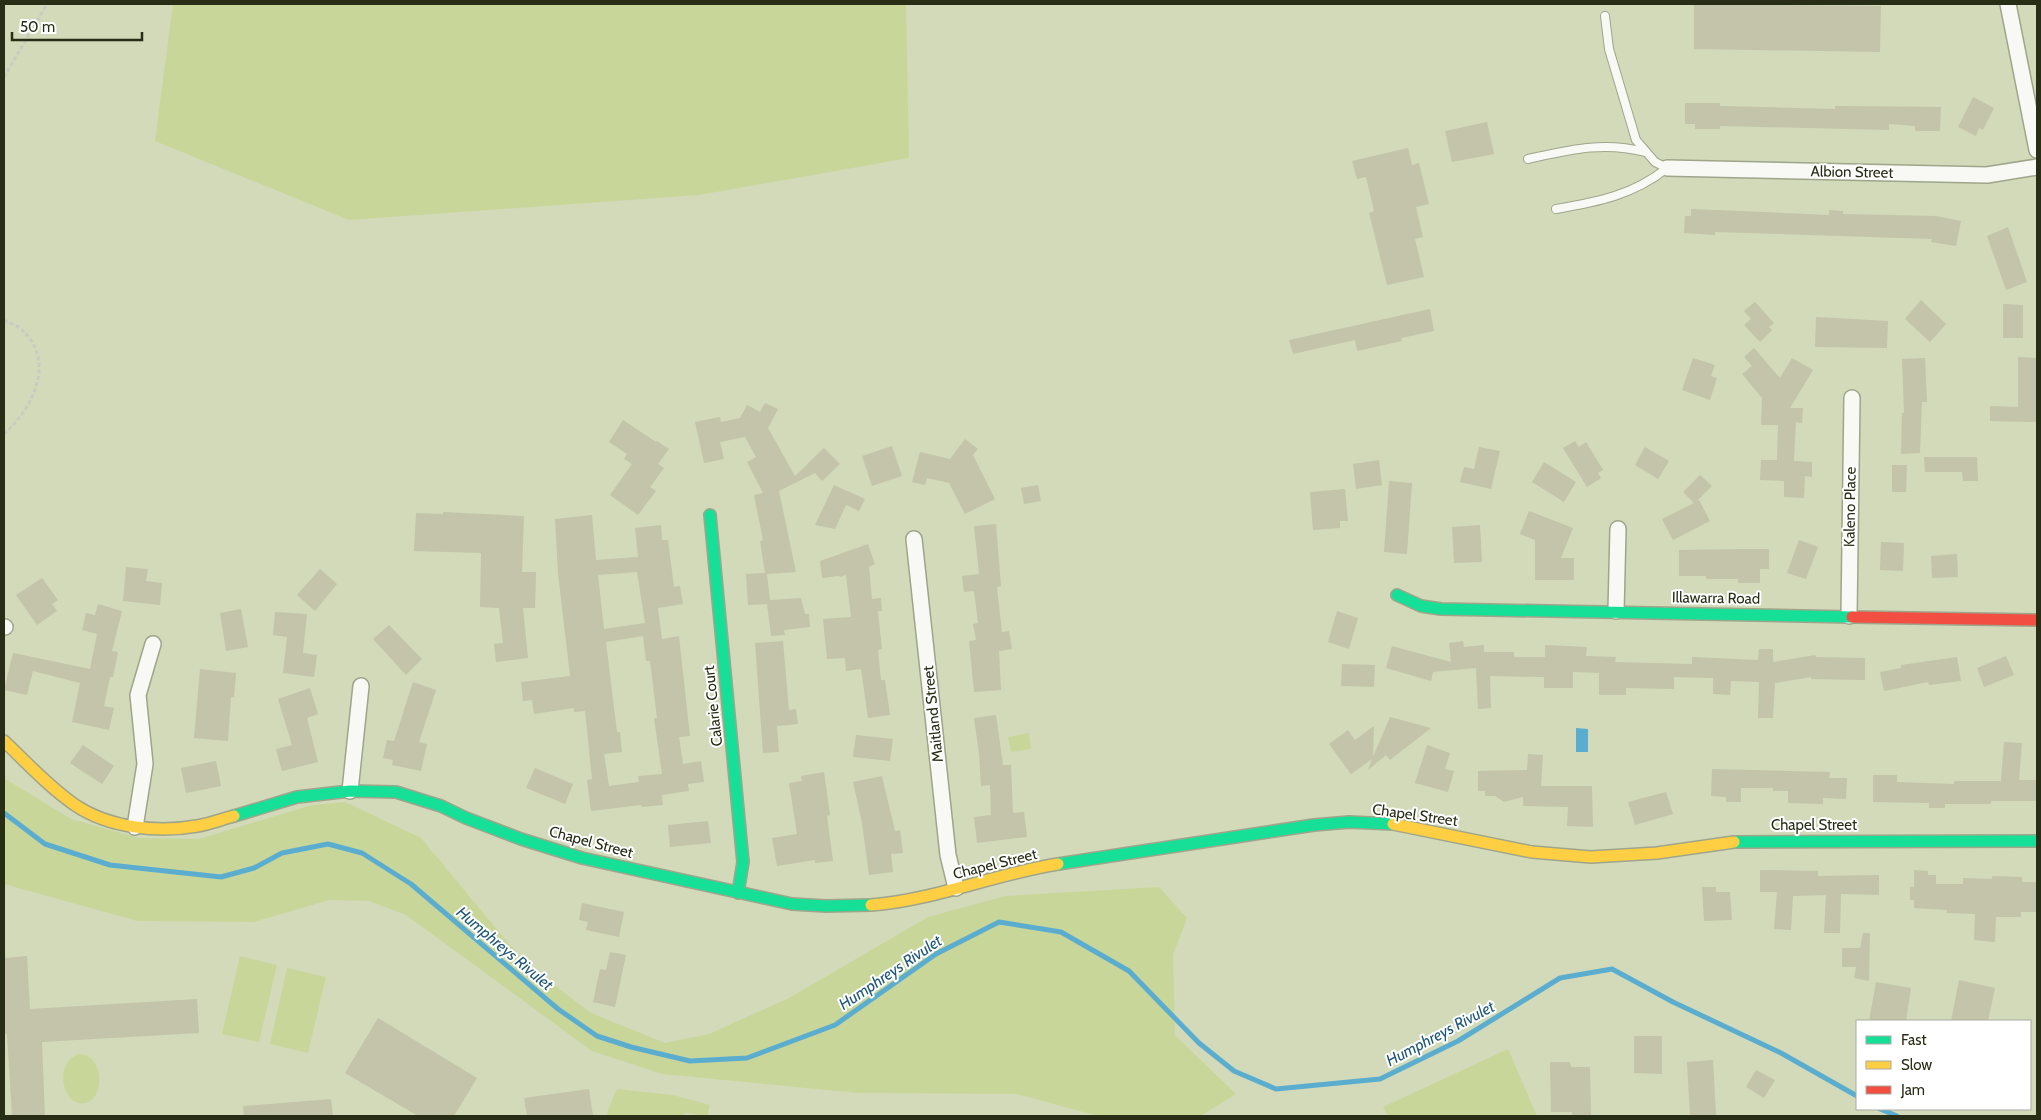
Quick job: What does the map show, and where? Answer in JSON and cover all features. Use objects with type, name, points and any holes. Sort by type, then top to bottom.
[{"type":"street","points":[[2008,4],[2037,150]]},
{"type":"street","name":"Albion Street","points":[[1667,168],[1987,175],[2037,167]]},
{"type":"street","name":"Kaleno Place","points":[[1849,616],[1852,398]]},
{"type":"street","name":"Calarie Court","points":[[710,515],[744,862],[738,893]]},
{"type":"street","points":[[1616,611],[1618,529]]},
{"type":"street","name":"Maitland Street","points":[[914,539],[948,855],[956,888]]},
{"type":"street","name":"Illawarra Road","points":[[1397,595],[1421,606],[1441,609],[2037,620]]},
{"type":"street","points":[[135,827],[145,764],[138,695],[153,644]]},
{"type":"street","points":[[350,791],[361,686]]},
{"type":"street","name":"Chapel Street","points":[[4,741],[56,790],[77,806],[99,817],[135,827],[174,829],[199,826],[297,797],[350,791],[396,792],[441,806],[466,818],[561,852],[738,893],[792,904],[818,907],[848,907],[892,903],[928,896],[1009,873],[1040,867],[1314,825],[1349,822],[1382,823],[1413,827],[1532,852],[1592,857],[1641,854],[1745,841],[2037,841]]},
{"type":"lane","points":[[1556,209],[1620,195],[1655,178],[1667,168],[1656,162],[1636,140],[1609,49],[1605,16]]},
{"type":"lane","points":[[1528,159],[1580,147],[1609,146],[1645,152]]},
{"type":"path","points":[[4,78],[47,4]]},
{"type":"path","points":[[4,320],[21,329],[33,344],[39,363],[39,379],[33,398],[16,424],[4,434]]},
{"type":"green space","points":[[173,4],[906,4],[909,158],[699,195],[349,220],[155,141]]},
{"type":"green space","points":[[1029,733],[1031,749],[1011,752],[1008,737]]},
{"type":"green space","points":[[4,778],[71,819],[139,838],[199,839],[312,805],[345,802],[421,838],[525,963],[591,1013],[665,1043],[709,1034],[789,998],[928,917],[1005,896],[1159,887],[1187,918],[1173,955],[1175,1035],[1236,1094],[1202,1115],[1098,1116],[1017,1094],[859,1093],[662,1074],[592,1051],[406,915],[369,901],[329,900],[254,922],[137,921],[4,884]]},
{"type":"green space","points":[[240,956],[277,965],[259,1042],[222,1034]]},
{"type":"green space","points":[[287,968],[326,977],[308,1053],[270,1044]]},
{"type":"green space","points":[[1508,1049],[1537,1116],[1388,1116],[1383,1107]]},
{"type":"green space","points":[[78,1054],[88,1056],[95,1063],[98,1072],[99,1083],[97,1092],[92,1100],[84,1103],[73,1101],[68,1096],[63,1083],[64,1069],[67,1063]]},
{"type":"green space","points":[[617,1089],[673,1095],[710,1105],[707,1116],[685,1113],[683,1116],[607,1116]]},
{"type":"water","points":[[1576,728],[1588,729],[1588,752],[1576,752]]},
{"type":"building","points":[[1694,4],[1881,6],[1880,52],[1694,49]]},
{"type":"building","points":[[1973,97],[1994,108],[1983,130],[1979,128],[1976,136],[1958,127]]},
{"type":"building","points":[[1685,103],[1720,103],[1720,106],[1835,109],[1835,106],[1941,107],[1940,131],[1915,131],[1915,126],[1889,124],[1889,130],[1720,126],[1720,129],[1695,129],[1695,124],[1685,124]]},
{"type":"building","points":[[1487,122],[1494,154],[1452,162],[1445,131]]},
{"type":"building","points":[[1408,148],[1412,165],[1419,163],[1429,204],[1416,207],[1423,237],[1415,239],[1424,277],[1387,285],[1369,213],[1374,211],[1366,177],[1357,179],[1352,161]]},
{"type":"building","points":[[1691,209],[1829,215],[1829,210],[1843,211],[1843,214],[1936,216],[1961,221],[1956,246],[1931,242],[1932,239],[1715,232],[1715,235],[1684,233],[1685,216],[1691,216]]},
{"type":"building","points":[[2008,227],[2027,282],[2006,290],[1987,236]]},
{"type":"building","points":[[1921,300],[1946,324],[1930,342],[1905,319]]},
{"type":"building","points":[[1755,302],[1774,323],[1769,327],[1772,330],[1760,342],[1744,325],[1751,319],[1744,311]]},
{"type":"building","points":[[2003,304],[2023,305],[2023,338],[2003,338]]},
{"type":"building","points":[[1430,309],[1434,331],[1401,338],[1402,341],[1357,351],[1355,340],[1293,354],[1289,340]]},
{"type":"building","points":[[1816,317],[1888,321],[1887,348],[1815,347]]},
{"type":"building","points":[[1754,348],[1780,378],[1792,358],[1813,370],[1790,408],[1803,408],[1802,423],[1796,422],[1794,461],[1812,462],[1812,477],[1805,476],[1804,498],[1784,497],[1784,481],[1760,480],[1761,460],[1777,460],[1778,425],[1761,425],[1762,398],[1742,374],[1752,366],[1744,357]]},
{"type":"building","points":[[2018,357],[2037,358],[2037,422],[1990,421],[1990,406],[2018,407]]},
{"type":"building","points":[[1693,358],[1715,365],[1711,376],[1717,378],[1710,400],[1682,390]]},
{"type":"building","points":[[1925,358],[1927,402],[1922,402],[1920,453],[1901,454],[1902,413],[1904,413],[1902,359]]},
{"type":"building","points":[[765,403],[778,409],[768,428],[795,476],[824,448],[840,464],[822,481],[815,473],[779,491],[796,572],[767,574],[770,600],[801,598],[805,614],[809,614],[810,627],[784,630],[785,635],[771,636],[767,604],[748,605],[746,574],[765,573],[760,541],[763,540],[754,495],[763,493],[747,462],[756,457],[745,437],[720,442],[724,459],[704,463],[695,422],[720,417],[721,422],[740,418],[747,405],[760,412]]},
{"type":"building","points":[[623,420],[669,449],[658,464],[664,468],[650,487],[656,491],[638,515],[610,495],[632,464],[624,459],[627,454],[609,442]]},
{"type":"building","points":[[965,439],[978,449],[973,455],[995,499],[965,514],[949,483],[927,478],[925,485],[912,482],[920,452],[950,459]]},
{"type":"building","points":[[1575,441],[1579,447],[1586,442],[1603,470],[1598,473],[1601,478],[1587,487],[1563,448]]},
{"type":"building","points":[[892,446],[902,476],[872,486],[862,456]]},
{"type":"building","points":[[1479,447],[1500,451],[1491,489],[1460,482],[1464,467],[1474,469]]},
{"type":"building","points":[[1645,447],[1669,461],[1658,479],[1635,465]]},
{"type":"building","points":[[1924,457],[1977,457],[1978,481],[1963,481],[1962,472],[1925,472]]},
{"type":"building","points":[[1379,460],[1382,485],[1356,489],[1353,464]]},
{"type":"building","points":[[1544,462],[1576,482],[1564,502],[1532,482]]},
{"type":"building","points":[[1892,465],[1907,465],[1906,492],[1892,492]]},
{"type":"building","points":[[1700,475],[1712,486],[1696,502],[1699,500],[1710,521],[1673,540],[1662,519],[1694,503],[1683,492]]},
{"type":"building","points":[[1389,481],[1412,483],[1407,554],[1384,552]]},
{"type":"building","points":[[834,485],[865,499],[859,511],[846,505],[835,529],[815,525]]},
{"type":"building","points":[[1038,485],[1041,501],[1024,504],[1021,488]]},
{"type":"building","points":[[1345,489],[1348,521],[1340,521],[1340,528],[1313,530],[1310,492]]},
{"type":"building","points":[[1529,511],[1573,528],[1561,558],[1574,558],[1574,580],[1535,580],[1535,540],[1520,534]]},
{"type":"building","points":[[443,512],[524,516],[522,572],[536,572],[535,608],[523,608],[528,658],[496,662],[494,644],[503,643],[499,608],[480,607],[481,553],[414,551],[416,513],[443,514]]},
{"type":"building","points":[[592,515],[596,560],[638,557],[635,528],[661,525],[662,540],[668,540],[674,587],[680,586],[683,604],[658,608],[662,639],[679,636],[690,736],[679,737],[683,764],[701,761],[704,782],[688,784],[689,791],[662,795],[663,805],[642,807],[641,805],[591,811],[587,780],[592,779],[585,711],[574,712],[574,708],[534,714],[532,700],[523,701],[521,682],[570,676],[558,573],[555,519]],"holes":[[[637,572],[645,623],[604,629],[598,575]],[[643,636],[646,661],[650,661],[657,718],[654,718],[662,774],[638,776],[639,782],[609,786],[604,754],[622,752],[620,732],[617,732],[606,642]]]},
{"type":"building","points":[[996,524],[1001,586],[997,587],[1002,632],[1009,631],[1012,649],[999,651],[1001,690],[974,692],[969,641],[976,640],[973,624],[978,623],[974,591],[964,592],[962,576],[979,574],[974,526]]},
{"type":"building","points":[[1480,525],[1482,562],[1454,563],[1452,527]]},
{"type":"building","points":[[1799,540],[1818,547],[1806,579],[1787,573]]},
{"type":"building","points":[[1881,542],[1904,543],[1903,571],[1880,570]]},
{"type":"building","points":[[868,544],[875,564],[869,567],[872,599],[881,598],[882,611],[878,611],[882,649],[878,650],[881,680],[885,680],[890,715],[868,718],[861,669],[846,671],[845,658],[827,659],[823,619],[851,617],[846,575],[822,578],[820,561]]},
{"type":"building","points":[[1769,549],[1769,569],[1760,569],[1760,583],[1738,583],[1738,579],[1706,579],[1706,576],[1679,576],[1679,550]]},
{"type":"building","points":[[1957,554],[1958,577],[1932,578],[1931,556]]},
{"type":"building","points":[[126,567],[148,569],[146,581],[162,583],[160,605],[123,601]]},
{"type":"building","points":[[320,569],[337,584],[315,611],[297,595]]},
{"type":"building","points":[[42,578],[58,600],[52,604],[57,611],[37,625],[16,595]]},
{"type":"building","points":[[98,604],[122,611],[112,651],[118,652],[104,706],[114,708],[109,730],[72,722],[80,683],[33,671],[27,695],[4,690],[13,653],[90,669],[97,634],[82,630],[86,613],[95,615]]},
{"type":"building","points":[[241,609],[248,647],[226,651],[220,613]]},
{"type":"building","points":[[1337,611],[1358,618],[1349,649],[1328,642]]},
{"type":"building","points":[[275,612],[307,614],[303,653],[317,655],[314,677],[283,673],[287,637],[273,635]]},
{"type":"building","points":[[389,625],[422,659],[406,675],[373,639]]},
{"type":"building","points":[[783,641],[789,710],[796,709],[798,724],[777,726],[779,752],[763,753],[755,643]]},
{"type":"building","points":[[1463,641],[1464,647],[1484,645],[1484,652],[1514,652],[1514,657],[1545,657],[1545,645],[1587,647],[1586,656],[1616,657],[1615,662],[1692,664],[1692,657],[1758,660],[1759,649],[1773,649],[1773,662],[1815,655],[1816,657],[1865,658],[1865,680],[1811,679],[1811,677],[1775,683],[1773,718],[1758,718],[1759,682],[1731,681],[1730,695],[1713,694],[1713,678],[1674,677],[1674,689],[1626,688],[1626,695],[1599,695],[1599,673],[1573,672],[1573,688],[1544,688],[1544,677],[1490,676],[1491,708],[1478,709],[1476,668],[1433,672],[1431,681],[1386,668],[1392,646],[1451,662],[1449,643]]},
{"type":"building","points":[[2006,656],[2014,675],[1984,687],[1977,668]]},
{"type":"building","points":[[1957,657],[1961,681],[1929,685],[1928,682],[1884,691],[1880,672],[1901,668],[1901,665]]},
{"type":"building","points":[[1342,664],[1375,665],[1374,687],[1341,686]]},
{"type":"building","points":[[200,669],[236,673],[234,697],[231,697],[228,741],[194,738]]},
{"type":"building","points":[[413,682],[436,690],[419,742],[427,744],[421,771],[392,765],[393,760],[383,758],[387,740],[394,741]]},
{"type":"building","points":[[310,688],[318,714],[307,718],[318,762],[282,771],[276,749],[292,745],[278,699]]},
{"type":"building","points":[[996,715],[1003,765],[1011,765],[1013,813],[1024,812],[1027,837],[977,843],[974,817],[991,815],[990,785],[981,786],[974,718]]},
{"type":"building","points":[[1390,717],[1431,728],[1390,760],[1386,755],[1368,770],[1372,759],[1351,774],[1329,744],[1348,730],[1355,740],[1374,726],[1373,757]]},
{"type":"building","points":[[856,735],[893,739],[890,761],[853,757]]},
{"type":"building","points":[[2004,742],[2022,743],[2019,780],[2037,780],[2037,801],[1945,804],[1945,808],[1929,808],[1929,803],[1873,802],[1873,775],[1897,775],[1897,782],[1954,784],[1954,781],[2001,781]]},
{"type":"building","points":[[83,745],[114,766],[102,784],[70,763]]},
{"type":"building","points":[[1427,745],[1450,753],[1445,769],[1454,771],[1448,792],[1415,783]]},
{"type":"building","points":[[1528,754],[1543,755],[1541,786],[1592,786],[1593,827],[1567,826],[1568,807],[1523,806],[1523,797],[1504,802],[1495,796],[1485,796],[1485,791],[1478,791],[1478,771],[1527,770]]},
{"type":"building","points":[[216,761],[221,786],[186,793],[181,768]]},
{"type":"building","points":[[535,768],[573,784],[565,804],[526,788]]},
{"type":"building","points":[[1712,769],[1830,772],[1829,778],[1847,778],[1846,799],[1823,798],[1823,804],[1788,803],[1788,791],[1773,791],[1773,788],[1741,788],[1741,802],[1726,802],[1726,797],[1711,796]]},
{"type":"building","points":[[824,772],[830,815],[827,816],[833,861],[815,863],[815,860],[777,866],[772,838],[797,834],[789,783],[802,781],[801,776]]},
{"type":"building","points":[[882,776],[895,831],[900,830],[903,853],[891,854],[893,872],[869,875],[862,823],[853,782]]},
{"type":"building","points":[[1666,792],[1673,814],[1635,825],[1628,802]]},
{"type":"building","points":[[708,821],[711,843],[670,847],[668,825]]},
{"type":"building","points":[[1760,870],[1818,871],[1818,876],[1879,875],[1879,895],[1841,894],[1840,933],[1824,933],[1826,895],[1793,896],[1791,930],[1774,929],[1777,892],[1760,892]]},
{"type":"building","points":[[1914,870],[1928,871],[1928,875],[1936,875],[1936,884],[1963,884],[1963,878],[1992,879],[1992,876],[2022,877],[2022,882],[2037,882],[2037,912],[2021,912],[2021,917],[1996,917],[1995,942],[1974,940],[1975,914],[1947,913],[1947,910],[1914,908],[1914,900],[1910,900],[1910,887],[1914,887]]},
{"type":"building","points":[[1702,887],[1716,887],[1716,892],[1730,892],[1732,920],[1704,921]]},
{"type":"building","points":[[582,903],[624,912],[619,937],[586,930],[588,922],[579,920]]},
{"type":"building","points":[[1863,933],[1870,933],[1869,981],[1854,978],[1856,967],[1842,967],[1842,948],[1860,948]]},
{"type":"building","points":[[610,952],[626,955],[615,1007],[593,1002],[600,969],[606,970]]},
{"type":"building","points":[[27,956],[30,1009],[197,999],[199,1033],[42,1042],[45,1116],[12,1116],[7,1034],[4,1034],[4,958]]},
{"type":"building","points":[[1959,980],[1995,988],[1988,1020],[1951,1020]]},
{"type":"building","points":[[1876,982],[1911,988],[1906,1020],[1869,1020]]},
{"type":"building","points":[[378,1018],[477,1078],[454,1116],[418,1116],[345,1073]]},
{"type":"building","points":[[1634,1036],[1662,1036],[1662,1074],[1634,1073]]},
{"type":"building","points":[[1713,1060],[1716,1116],[1690,1116],[1687,1062]]},
{"type":"building","points":[[1550,1062],[1570,1062],[1571,1067],[1590,1067],[1591,1116],[1572,1116],[1572,1112],[1551,1112]]},
{"type":"building","points":[[1756,1070],[1775,1080],[1764,1098],[1746,1087]]},
{"type":"building","points":[[589,1089],[593,1116],[527,1116],[524,1098]]},
{"type":"building","points":[[331,1099],[333,1116],[244,1116],[243,1106]]},
{"type":"waterway","name":"Humphreys Rivulet","points":[[4,813],[45,844],[110,865],[221,877],[254,868],[282,853],[328,844],[362,853],[411,884],[558,1009],[597,1036],[631,1047],[690,1061],[747,1058],[835,1025],[936,954],[999,922],[1061,932],[1129,971],[1199,1043],[1234,1071],[1276,1089],[1380,1079],[1458,1041],[1560,978],[1612,969],[1673,1002],[1781,1053],[1856,1095]]},
{"type":"waterway","name":"Humphreys Rivulet","points":[[1882,1110],[1897,1116]]},
{"type":"traffic: fast","points":[[710,515],[743,862],[738,893]]},
{"type":"traffic: fast","points":[[1397,595],[1421,606],[1441,609],[1852,617]]},
{"type":"traffic: fast","points":[[234,816],[297,797],[350,791],[396,792],[441,806],[466,818],[521,839],[582,858],[792,904],[826,906],[871,905]]},
{"type":"traffic: fast","points":[[1058,864],[1314,825],[1349,822],[1393,824]]},
{"type":"traffic: fast","points":[[1734,842],[2037,841]]},
{"type":"traffic: slow","points":[[4,741],[65,798],[88,813],[118,824],[134,827],[182,828],[202,825],[234,816]]},
{"type":"traffic: slow","points":[[1393,824],[1532,852],[1591,857],[1657,853],[1734,842]]},
{"type":"traffic: slow","points":[[871,905],[918,898],[1034,868],[1058,864]]},
{"type":"traffic: jam","points":[[1852,617],[2037,620]]}]
